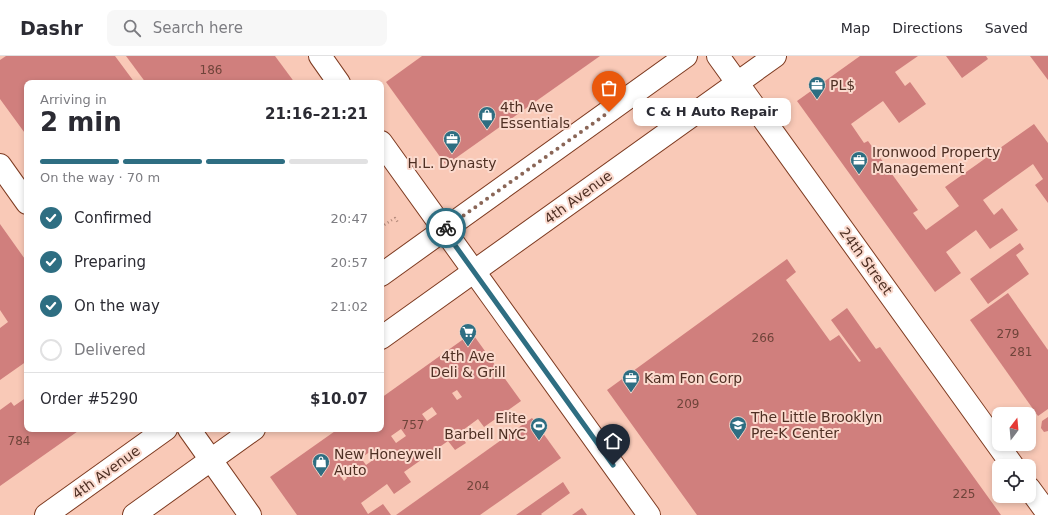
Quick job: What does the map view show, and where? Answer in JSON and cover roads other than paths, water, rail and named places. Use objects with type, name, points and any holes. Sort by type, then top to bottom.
[{"type":"street","points":[[320,56],[337,80]]},
{"type":"street","points":[[384,273],[686,56]]},
{"type":"street","name":"24th Street","points":[[718,56],[1008,459]]},
{"type":"street","name":"4th Avenue","points":[[384,336],[775,56]]},
{"type":"street","points":[[384,146],[649,515]]},
{"type":"street","points":[[0,165],[24,199]]},
{"type":"street","name":"4th Avenue","points":[[46,515],[162,432]]},
{"type":"street","points":[[191,432],[250,515]]},
{"type":"street","points":[[134,515],[250,432]]},
{"type":"street","points":[[1036,498],[1048,514]]},
{"type":"place","name":"PL$","points":[[817,100]]},
{"type":"place","name":"C & H Auto Repair","points":[[609,112]]},
{"type":"place","name":"4th Ave Essentials","points":[[487,130]]},
{"type":"place","name":"H.L. Dynasty","points":[[452,154]]},
{"type":"place","name":"Ironwood Property Management","points":[[859,175]]},
{"type":"place","name":"4th Ave Deli & Grill","points":[[468,347]]},
{"type":"place","name":"Kam Fon Corp","points":[[631,393]]},
{"type":"place","name":"The Little Brooklyn Pre-K Center","points":[[738,440]]},
{"type":"place","name":"Elite Barbell NYC","points":[[539,441]]},
{"type":"place","name":"New Honeywell Auto","points":[[321,477]]}]
